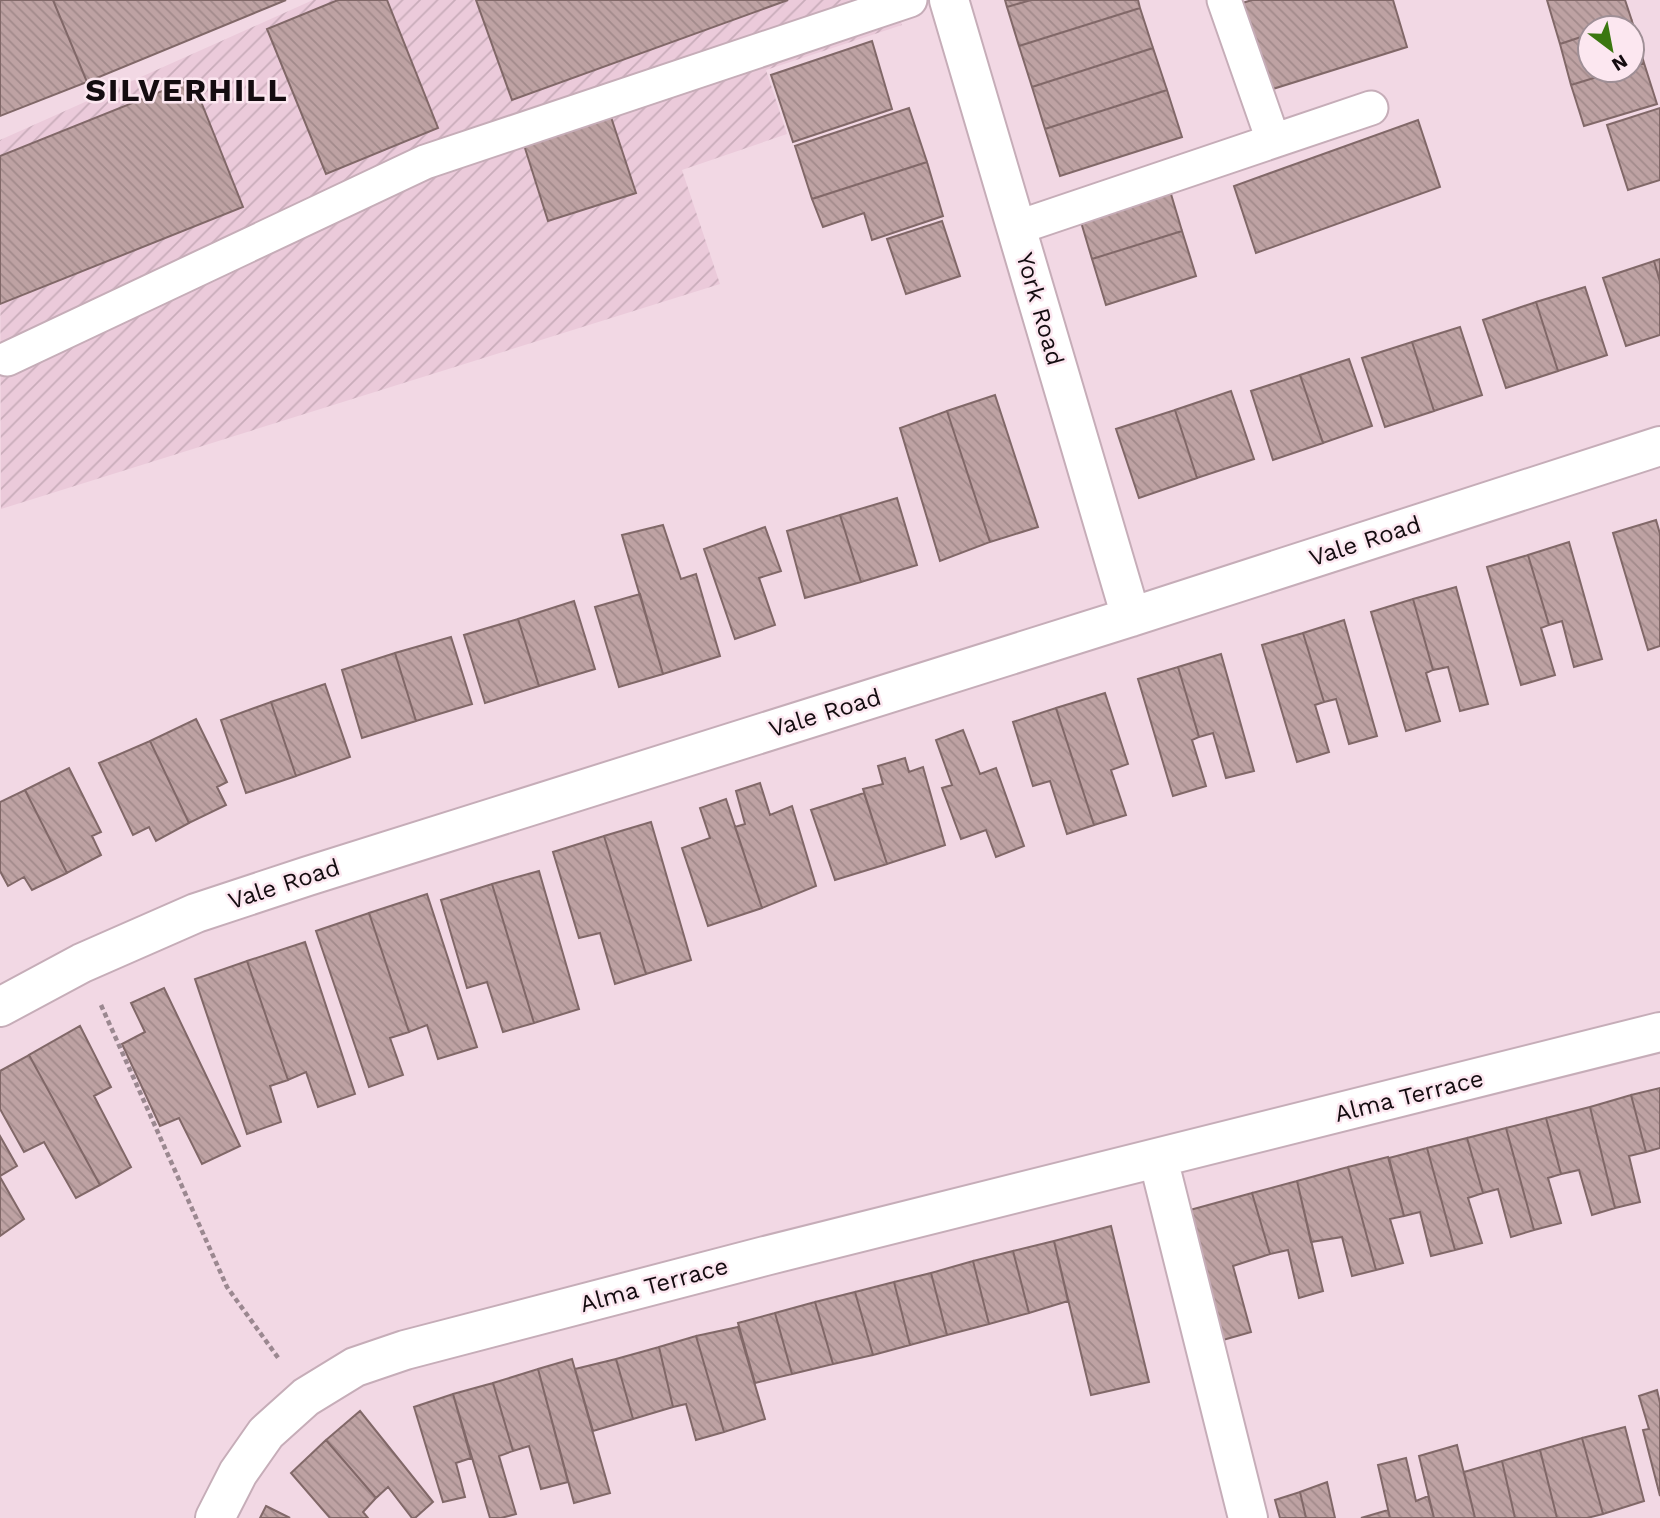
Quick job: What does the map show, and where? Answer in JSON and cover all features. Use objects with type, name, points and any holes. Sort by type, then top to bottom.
[{"type":"street","name":"York Road","points":[[949,0],[1131,617]]},
{"type":"street","name":"Vale Road","points":[[0,1007],[82,963],[196,913],[1131,617],[1660,446]]},
{"type":"street","name":"Alma Terrace","points":[[215,1518],[238,1473],[266,1433],[306,1397],[355,1367],[405,1350],[765,1256],[1660,1032]]},
{"type":"street","points":[[1158,1158],[1248,1518]]},
{"type":"lane","points":[[7,359],[425,163],[910,0]]},
{"type":"lane","points":[[1224,0],[1273,141]]},
{"type":"lane","points":[[1016,228],[1371,108]]},
{"type":"path","points":[[82,963],[227,1287],[306,1397]]},
{"type":"shaded area","points":[[313,0],[894,0],[902,25],[766,70],[787,134],[682,170],[720,284],[1,509],[0,140]]},
{"type":"building","points":[[0,0],[53,0],[87,82],[0,116]]},
{"type":"building","points":[[53,0],[286,0],[87,82]]},
{"type":"building","points":[[338,0],[387,0],[438,128],[326,174],[267,29]]},
{"type":"building","points":[[476,0],[788,0],[512,100]]},
{"type":"building","points":[[1005,0],[1031,0],[1007,7]]},
{"type":"building","points":[[1031,0],[1138,0],[1140,8],[1019,46],[1007,7]]},
{"type":"building","points":[[1252,0],[1393,0],[1407,47],[1260,93],[1233,6]]},
{"type":"building","points":[[1547,0],[1625,0],[1630,14],[1576,14],[1576,39],[1560,44]]},
{"type":"building","points":[[1140,8],[1153,48],[1032,87],[1019,46]]},
{"type":"building","points":[[1576,39],[1576,83],[1571,85],[1560,44]]},
{"type":"building","points":[[872,41],[892,109],[793,142],[771,75]]},
{"type":"building","points":[[1153,48],[1167,90],[1045,129],[1032,87]]},
{"type":"building","points":[[1646,69],[1657,104],[1584,126],[1571,85],[1646,84]]},
{"type":"building","points":[[192,79],[243,207],[0,304],[0,156]]},
{"type":"building","points":[[1167,90],[1182,137],[1060,176],[1045,129]]},
{"type":"building","points":[[909,108],[927,162],[812,199],[795,146]]},
{"type":"building","points":[[1660,108],[1660,180],[1628,190],[1607,125]]},
{"type":"building","points":[[611,117],[636,193],[548,221],[524,145]]},
{"type":"building","points":[[1418,120],[1440,187],[1256,253],[1234,186]]},
{"type":"building","points":[[927,162],[943,216],[872,240],[864,213],[823,227],[812,199]]},
{"type":"building","points":[[1168,184],[1182,231],[1092,259],[1078,212]]},
{"type":"building","points":[[942,221],[960,276],[906,294],[887,239]]},
{"type":"building","points":[[1182,231],[1196,276],[1106,305],[1092,259]]},
{"type":"building","points":[[1660,259],[1660,282],[1654,261]]},
{"type":"building","points":[[1654,261],[1660,282],[1660,335],[1626,346],[1603,278]]},
{"type":"building","points":[[1585,287],[1607,355],[1558,371],[1536,302]]},
{"type":"building","points":[[1536,302],[1558,371],[1506,388],[1483,320]]},
{"type":"building","points":[[1460,327],[1482,395],[1434,411],[1412,342]]},
{"type":"building","points":[[1412,342],[1434,411],[1385,427],[1362,358]]},
{"type":"building","points":[[1349,359],[1372,426],[1323,443],[1300,375]]},
{"type":"building","points":[[1300,375],[1323,443],[1273,460],[1251,391]]},
{"type":"building","points":[[1231,391],[1254,459],[1197,478],[1175,410]]},
{"type":"building","points":[[995,395],[1038,527],[990,542],[947,411]]},
{"type":"building","points":[[1175,410],[1197,478],[1139,498],[1116,429]]},
{"type":"building","points":[[947,411],[990,542],[940,561],[900,428]]},
{"type":"building","points":[[897,498],[917,565],[861,582],[840,515]]},
{"type":"building","points":[[840,515],[861,582],[805,598],[787,531]]},
{"type":"building","points":[[1656,520],[1660,534],[1660,646],[1648,650],[1613,533]]},
{"type":"building","points":[[663,525],[681,579],[696,574],[720,656],[663,674],[622,535]]},
{"type":"building","points":[[765,527],[781,571],[759,578],[775,625],[735,639],[704,549]]},
{"type":"building","points":[[1569,542],[1602,659],[1574,667],[1562,621],[1549,625],[1528,555]]},
{"type":"building","points":[[1528,555],[1549,625],[1541,628],[1555,675],[1521,685],[1487,567]]},
{"type":"building","points":[[1456,587],[1488,704],[1460,711],[1448,667],[1433,670],[1413,599]]},
{"type":"building","points":[[640,594],[663,674],[619,687],[595,607]]},
{"type":"building","points":[[1413,599],[1433,670],[1426,673],[1440,721],[1406,731],[1371,612]]},
{"type":"building","points":[[574,601],[595,669],[539,686],[518,619]]},
{"type":"building","points":[[518,619],[539,686],[485,703],[464,635]]},
{"type":"building","points":[[1344,620],[1377,736],[1349,744],[1336,699],[1324,702],[1303,633]]},
{"type":"building","points":[[1303,633],[1324,702],[1315,705],[1329,752],[1297,762],[1262,645]]},
{"type":"building","points":[[451,637],[472,704],[416,721],[395,653]]},
{"type":"building","points":[[395,653],[416,721],[362,738],[342,670]]},
{"type":"building","points":[[1221,654],[1254,771],[1226,778],[1213,733],[1199,737],[1178,667]]},
{"type":"building","points":[[1178,667],[1199,737],[1192,740],[1206,786],[1173,796],[1138,679]]},
{"type":"building","points":[[325,684],[350,757],[296,776],[271,702]]},
{"type":"building","points":[[1105,693],[1128,764],[1111,770],[1126,815],[1094,825],[1056,708]]},
{"type":"building","points":[[271,702],[296,776],[246,793],[221,720]]},
{"type":"building","points":[[1056,708],[1094,825],[1067,834],[1050,781],[1033,786],[1013,722]]},
{"type":"building","points":[[196,719],[227,782],[217,787],[226,805],[189,823],[150,741]]},
{"type":"building","points":[[963,730],[980,774],[996,768],[1024,846],[996,857],[986,830],[961,839],[942,788],[952,785],[936,740]]},
{"type":"building","points":[[150,741],[189,823],[156,841],[149,827],[133,835],[99,763]]},
{"type":"building","points":[[905,758],[909,772],[923,767],[945,845],[887,864],[863,789],[883,784],[878,766]]},
{"type":"building","points":[[69,768],[101,832],[92,836],[101,855],[67,873],[25,790]]},
{"type":"building","points":[[760,783],[770,815],[792,806],[816,886],[762,908],[735,827],[745,824],[736,791]]},
{"type":"building","points":[[25,790],[67,873],[32,890],[24,877],[8,886],[0,871],[0,802]]},
{"type":"building","points":[[864,793],[887,864],[835,880],[811,810]]},
{"type":"building","points":[[726,799],[762,908],[708,926],[682,848],[710,838],[700,808]]},
{"type":"building","points":[[651,822],[691,960],[646,974],[604,836]]},
{"type":"building","points":[[604,836],[646,974],[615,984],[600,933],[579,938],[553,852]]},
{"type":"building","points":[[539,871],[579,1009],[534,1023],[492,884]]},
{"type":"building","points":[[492,884],[534,1023],[503,1032],[487,982],[467,988],[441,900]]},
{"type":"building","points":[[427,894],[477,1047],[438,1059],[427,1025],[409,1032],[369,913]]},
{"type":"building","points":[[369,913],[409,1032],[390,1038],[403,1075],[369,1087],[316,931]]},
{"type":"building","points":[[305,942],[355,1094],[318,1107],[306,1072],[288,1080],[247,961]]},
{"type":"building","points":[[247,961],[288,1080],[270,1086],[281,1122],[247,1134],[195,979]]},
{"type":"building","points":[[164,988],[240,1146],[202,1164],[179,1118],[160,1126],[122,1044],[145,1032],[131,1003]]},
{"type":"building","points":[[80,1026],[111,1087],[94,1096],[131,1167],[100,1185],[29,1055]]},
{"type":"building","points":[[29,1055],[100,1185],[76,1198],[44,1142],[24,1152],[0,1109],[0,1071]]},
{"type":"building","points":[[1660,1088],[1660,1148],[1646,1152],[1631,1095]]},
{"type":"building","points":[[1631,1095],[1646,1152],[1629,1156],[1640,1202],[1615,1208],[1590,1107]]},
{"type":"building","points":[[1590,1107],[1615,1208],[1592,1215],[1579,1170],[1561,1174],[1546,1118]]},
{"type":"building","points":[[1546,1118],[1561,1174],[1548,1178],[1561,1223],[1534,1230],[1506,1128]]},
{"type":"building","points":[[1506,1128],[1534,1230],[1511,1237],[1498,1189],[1483,1193],[1467,1138]]},
{"type":"building","points":[[0,1136],[17,1166],[0,1176]]},
{"type":"building","points":[[1467,1138],[1483,1193],[1468,1198],[1482,1243],[1455,1250],[1427,1148]]},
{"type":"building","points":[[1427,1148],[1455,1250],[1431,1256],[1420,1212],[1404,1216],[1389,1158]]},
{"type":"building","points":[[1388,1157],[1404,1216],[1390,1219],[1403,1263],[1376,1270],[1348,1167]]},
{"type":"building","points":[[1348,1167],[1376,1270],[1352,1276],[1342,1237],[1311,1242],[1297,1181]]},
{"type":"building","points":[[0,1177],[24,1219],[0,1236]]},
{"type":"building","points":[[1297,1181],[1323,1291],[1299,1298],[1288,1250],[1270,1254],[1252,1193]]},
{"type":"building","points":[[1252,1193],[1270,1254],[1233,1266],[1251,1332],[1223,1340],[1190,1210]]},
{"type":"building","points":[[1111,1226],[1149,1382],[1091,1395],[1054,1241]]},
{"type":"building","points":[[1054,1241],[1068,1301],[1029,1313],[1013,1251]]},
{"type":"building","points":[[1013,1251],[1029,1313],[989,1324],[973,1261]]},
{"type":"building","points":[[973,1261],[989,1324],[947,1335],[931,1273]]},
{"type":"building","points":[[931,1273],[947,1335],[910,1345],[894,1282]]},
{"type":"building","points":[[894,1282],[910,1345],[873,1355],[855,1292]]},
{"type":"building","points":[[855,1292],[873,1355],[833,1364],[815,1302]]},
{"type":"building","points":[[815,1302],[833,1364],[792,1374],[775,1313]]},
{"type":"building","points":[[775,1313],[792,1374],[755,1383],[738,1323]]},
{"type":"building","points":[[738,1327],[765,1419],[724,1432],[696,1336]]},
{"type":"building","points":[[696,1336],[724,1432],[696,1440],[686,1404],[673,1407],[659,1347]]},
{"type":"building","points":[[659,1347],[673,1407],[633,1419],[616,1359]]},
{"type":"building","points":[[572,1359],[610,1493],[574,1503],[538,1369]]},
{"type":"building","points":[[616,1359],[633,1419],[593,1431],[575,1369]]},
{"type":"building","points":[[538,1369],[568,1482],[541,1489],[529,1446],[513,1451],[493,1383]]},
{"type":"building","points":[[493,1383],[513,1451],[499,1456],[516,1514],[501,1518],[490,1518],[453,1394]]},
{"type":"building","points":[[1657,1390],[1660,1403],[1660,1496],[1643,1430],[1649,1429],[1639,1396]]},
{"type":"building","points":[[453,1394],[471,1458],[456,1463],[465,1497],[443,1502],[414,1407]]},
{"type":"building","points":[[360,1411],[433,1502],[415,1518],[412,1518],[388,1487],[376,1498],[326,1440]]},
{"type":"building","points":[[1625,1427],[1644,1501],[1603,1514],[1582,1438]]},
{"type":"building","points":[[1582,1438],[1603,1514],[1587,1518],[1557,1518],[1540,1450]]},
{"type":"building","points":[[326,1440],[376,1498],[363,1512],[368,1518],[330,1518],[291,1473]]},
{"type":"building","points":[[1457,1445],[1475,1518],[1434,1518],[1419,1456]]},
{"type":"building","points":[[1540,1450],[1557,1518],[1515,1518],[1502,1461]]},
{"type":"building","points":[[1406,1458],[1416,1501],[1428,1496],[1434,1518],[1390,1518],[1378,1465]]},
{"type":"building","points":[[1502,1461],[1515,1518],[1475,1518],[1464,1472]]},
{"type":"building","points":[[1327,1482],[1335,1518],[1306,1518],[1300,1492]]},
{"type":"building","points":[[1300,1492],[1306,1518],[1280,1518],[1275,1500]]},
{"type":"building","points":[[266,1506],[290,1518],[260,1518]]},
{"type":"building","points":[[1388,1510],[1390,1518],[1361,1518]]},
{"type":"district","name":"SILVERHILL","points":[[187,90]]}]
